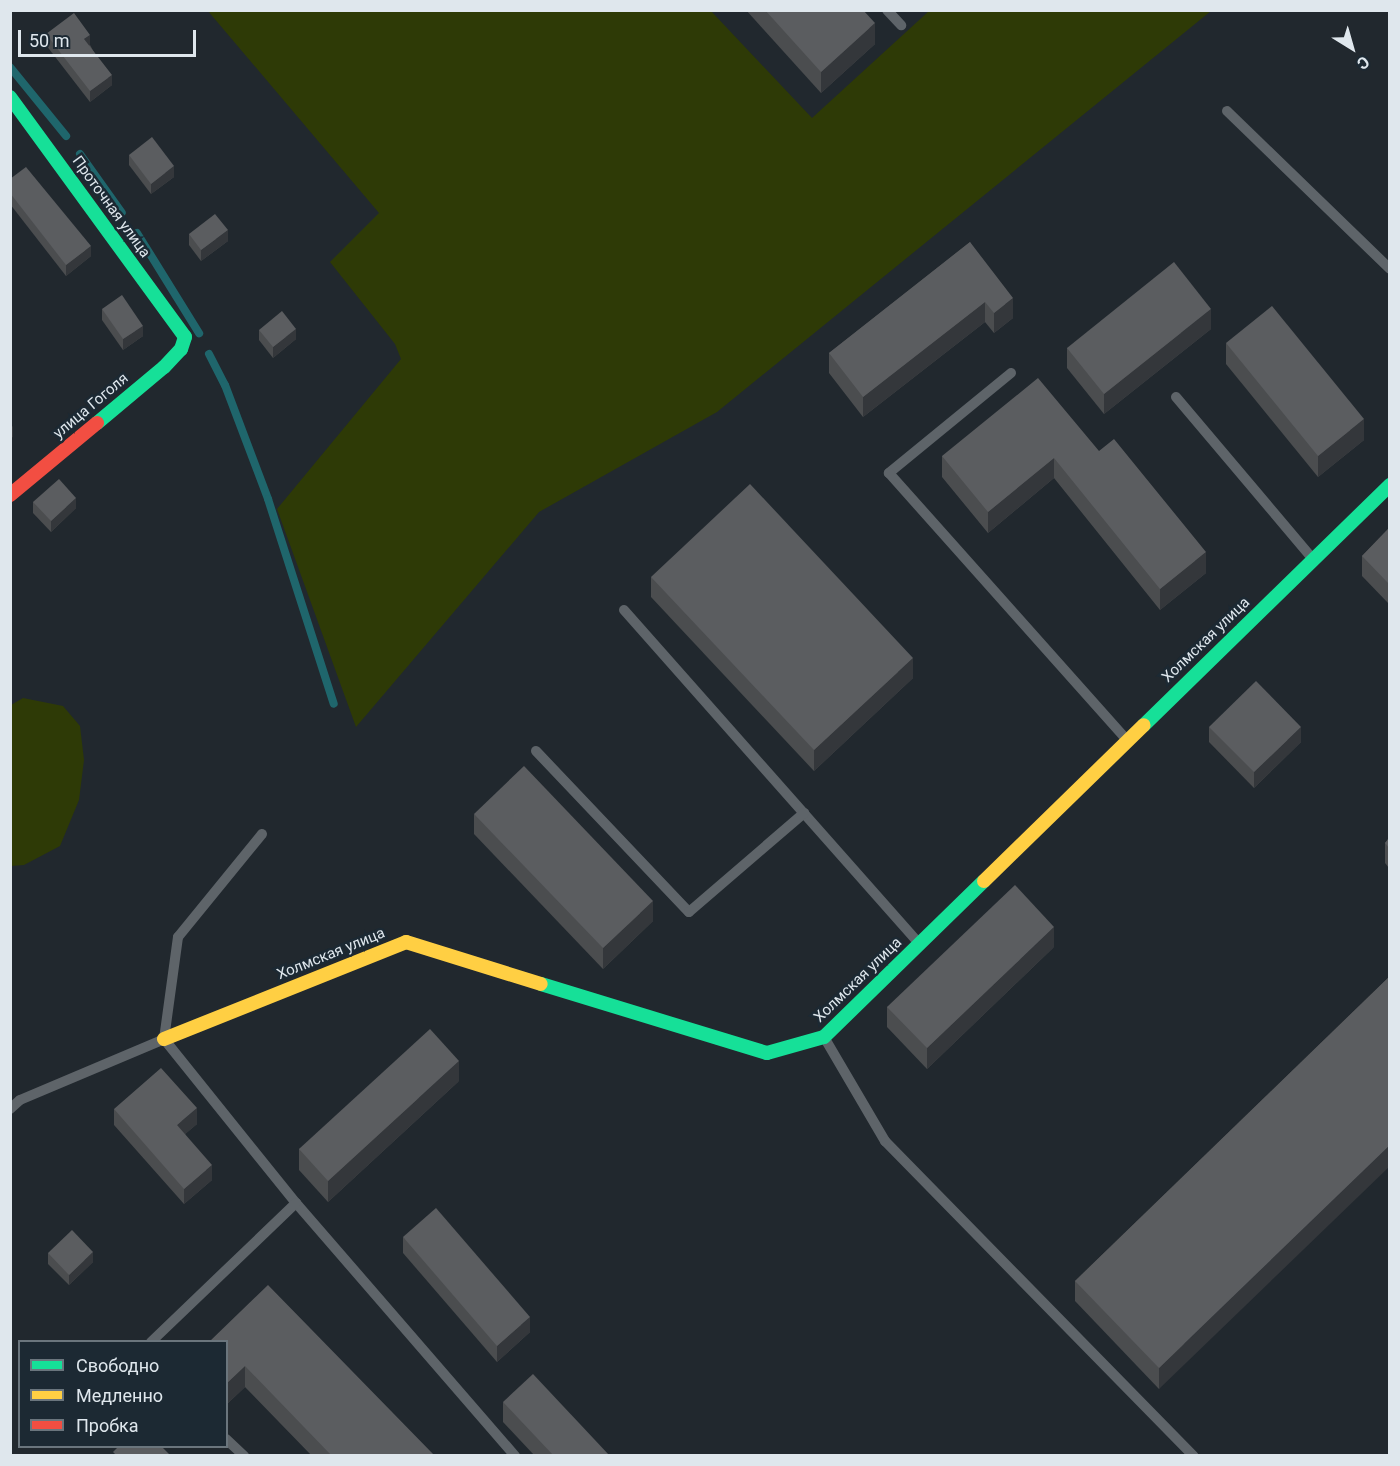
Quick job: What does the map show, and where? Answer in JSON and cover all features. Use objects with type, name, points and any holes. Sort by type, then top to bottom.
[{"type":"street","name":"Проточная улица","points":[[10,97],[185,337]]},
{"type":"street","name":"улица Гоголя","points":[[10,495],[164,367],[181,349],[185,337]]},
{"type":"street","name":"Холмская улица","points":[[164,1039],[406,942],[767,1053],[824,1037],[1389,485]]},
{"type":"lane","points":[[887,10],[901,25]]},
{"type":"lane","points":[[1227,111],[1389,269]]},
{"type":"lane","points":[[1011,372],[889,473],[1127,740]]},
{"type":"lane","points":[[1176,397],[1313,559]]},
{"type":"lane","points":[[624,610],[919,944]]},
{"type":"lane","points":[[536,751],[689,912],[804,813]]},
{"type":"lane","points":[[262,834],[178,937],[164,1039],[296,1203],[515,1455]]},
{"type":"lane","points":[[824,1037],[885,1141],[1193,1455]]},
{"type":"lane","points":[[10,1109],[20,1101],[164,1039]]},
{"type":"lane","points":[[152,1340],[296,1203]]},
{"type":"lane","points":[[228,1441],[244,1455]]},
{"type":"green space","points":[[208,11],[711,11],[812,118],[929,11],[1211,11],[717,412],[539,512],[356,727],[277,509],[401,359],[395,344],[330,262],[379,213]]},
{"type":"green space","points":[[23,698],[63,706],[80,726],[84,760],[79,800],[60,846],[24,865],[11,866],[11,705]]},
{"type":"building","points":[[765,10],[863,10],[875,23],[821,72]]},
{"type":"building","points":[[74,13],[90,35],[84,39],[112,75],[90,91],[46,34]]},
{"type":"building","points":[[152,137],[174,166],[151,184],[129,155]]},
{"type":"building","points":[[26,167],[91,246],[66,265],[10,193],[10,179]]},
{"type":"building","points":[[215,214],[228,230],[201,250],[189,234]]},
{"type":"building","points":[[970,242],[1013,298],[994,313],[985,302],[863,397],[829,353]]},
{"type":"building","points":[[1174,262],[1211,309],[1104,394],[1067,348]]},
{"type":"building","points":[[122,295],[143,326],[123,339],[102,309]]},
{"type":"building","points":[[1272,306],[1364,419],[1318,456],[1226,343]]},
{"type":"building","points":[[282,311],[296,329],[273,347],[259,330]]},
{"type":"building","points":[[1038,378],[1099,451],[1114,439],[1206,552],[1160,589],[1054,458],[988,512],[942,456]]},
{"type":"building","points":[[59,479],[76,498],[51,521],[33,502]]},
{"type":"building","points":[[750,484],[913,658],[814,750],[651,577]]},
{"type":"building","points":[[1389,528],[1389,584],[1362,556]]},
{"type":"building","points":[[1256,681],[1301,727],[1254,772],[1209,727]]},
{"type":"building","points":[[524,766],[653,901],[603,948],[474,814]]},
{"type":"building","points":[[1015,885],[1054,927],[927,1048],[887,1007]]},
{"type":"building","points":[[1389,977],[1389,1146],[1159,1368],[1075,1281]]},
{"type":"building","points":[[430,1029],[459,1061],[328,1181],[299,1149]]},
{"type":"building","points":[[161,1068],[197,1108],[177,1125],[212,1165],[184,1189],[114,1109]]},
{"type":"building","points":[[436,1208],[530,1317],[497,1346],[403,1237]]},
{"type":"building","points":[[72,1230],[93,1252],[69,1275],[48,1253]]},
{"type":"building","points":[[268,1285],[434,1455],[331,1455],[245,1366],[228,1382],[228,1340],[211,1340]]},
{"type":"building","points":[[533,1374],[609,1455],[553,1455],[503,1402]]},
{"type":"building","points":[[117,1448],[163,1448],[170,1455],[116,1455],[113,1452]]},
{"type":"waterway","points":[[10,67],[66,136]]},
{"type":"waterway","points":[[80,154],[122,213]]},
{"type":"waterway","points":[[137,233],[199,333]]},
{"type":"waterway","points":[[209,354],[225,385],[268,499],[334,704]]},
{"type":"traffic: fast","points":[[10,97],[185,337],[181,349],[164,367],[97,423]]},
{"type":"traffic: fast","points":[[1144,725],[1390,485]]},
{"type":"traffic: fast","points":[[541,984],[767,1053],[824,1037],[984,881]]},
{"type":"traffic: slow","points":[[984,881],[1144,725]]},
{"type":"traffic: slow","points":[[164,1039],[406,942],[541,984]]},
{"type":"traffic: jam","points":[[10,495],[97,423]]}]
